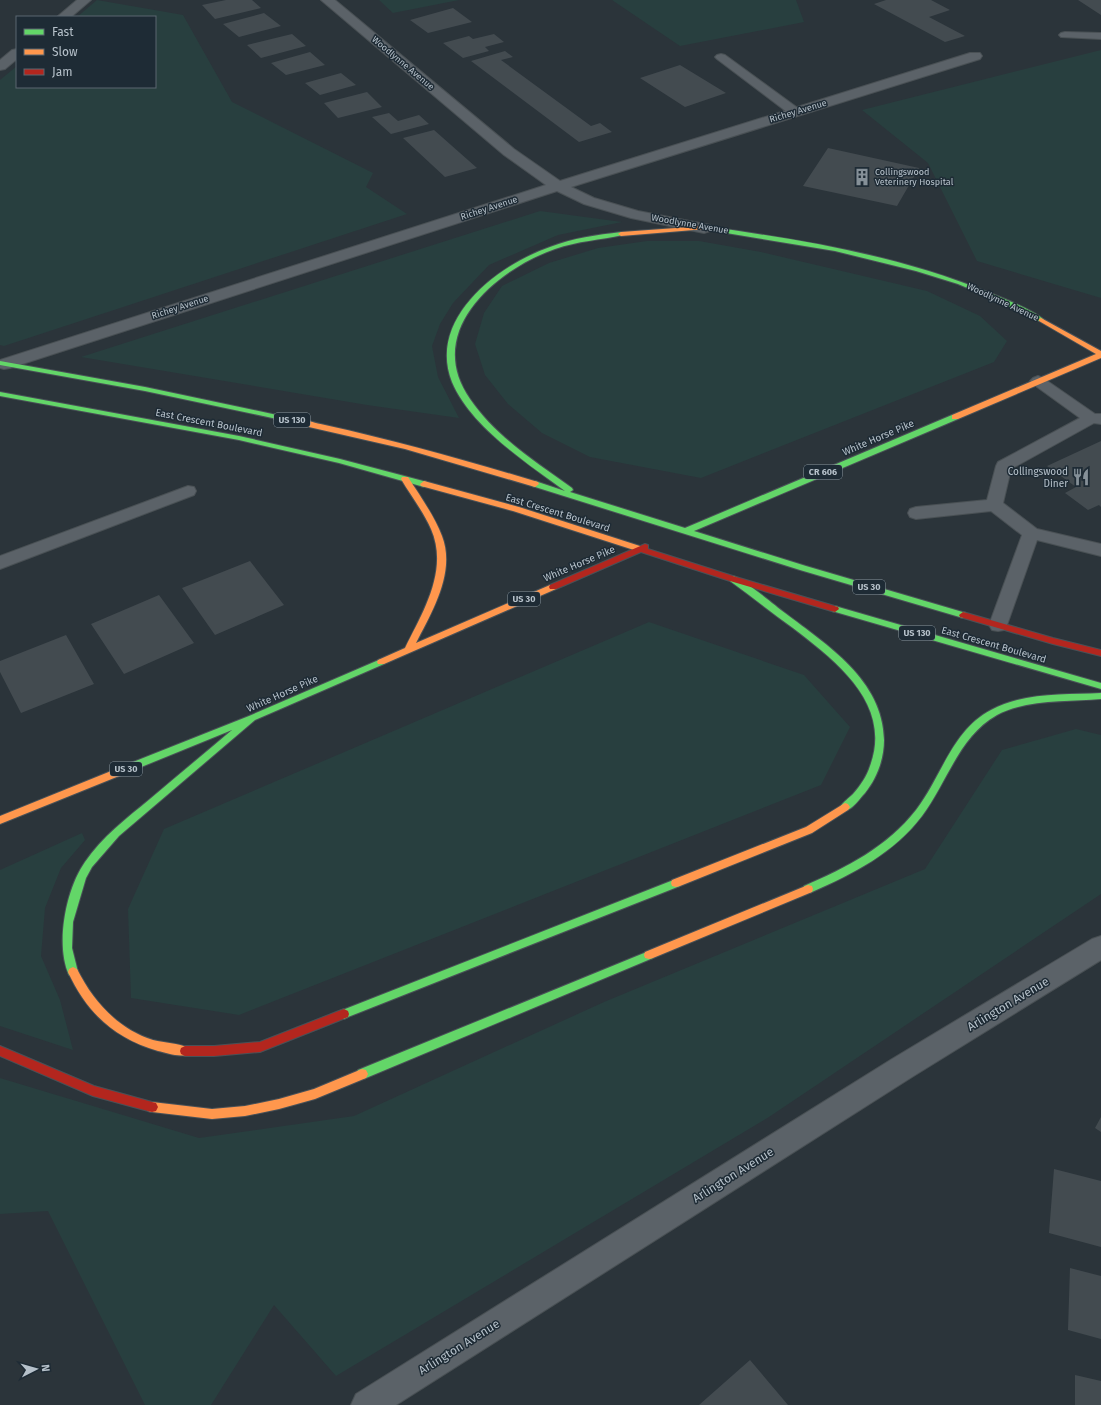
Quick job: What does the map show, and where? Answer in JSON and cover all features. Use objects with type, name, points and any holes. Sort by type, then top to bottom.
[{"type":"main road","name":"Woodlynne Avenue","points":[[704,228],[790,239],[914,267],[956,280],[983,291],[1037,318],[1101,355]]},
{"type":"main road","points":[[579,498],[502,437],[472,406],[456,381],[451,360],[452,340],[458,320],[486,285],[522,261],[555,247],[586,238],[620,233],[704,228]]},
{"type":"main road","name":"White Horse Pike","points":[[672,536],[1101,355]]},
{"type":"main road","name":"East Crescent Boulevard","points":[[2,363],[145,390],[341,430],[467,462],[803,568],[998,625],[1101,653]]},
{"type":"main road","name":"East Crescent Boulevard","points":[[0,394],[239,438],[340,461],[516,509],[733,579],[1101,686]]},
{"type":"main road","points":[[404,479],[434,529],[441,548],[442,567],[432,600],[408,650]]},
{"type":"main road","name":"White Horse Pike","points":[[0,820],[252,718],[653,544]]},
{"type":"main road","points":[[252,718],[116,833],[97,854],[82,876],[72,906],[67,932],[69,959],[82,993],[98,1012],[117,1028],[140,1041],[166,1048],[212,1052],[260,1047],[809,830],[848,806],[866,786],[877,762],[880,744],[879,725],[871,700],[857,679],[831,653],[733,579]]},
{"type":"main road","points":[[0,1051],[93,1091],[157,1108],[212,1114],[245,1111],[279,1104],[314,1094],[844,874],[874,856],[900,835],[920,812],[964,740],[978,723],[994,711],[1026,703],[1101,696]]},
{"type":"street","points":[[64,16],[85,0]]},
{"type":"street","name":"Woodlynne Avenue","points":[[327,0],[509,152],[558,186],[589,201],[636,215],[704,228]]},
{"type":"street","points":[[0,66],[16,55]]},
{"type":"street","name":"Richey Avenue","points":[[2,363],[558,186],[974,56]]},
{"type":"street","name":"Arlington Avenue","points":[[367,1405],[902,1068],[1101,947]]},
{"type":"lane","points":[[1065,35],[1101,36]]},
{"type":"lane","points":[[721,57],[795,112]]},
{"type":"lane","points":[[994,505],[1004,466],[1096,419],[1038,381]]},
{"type":"lane","points":[[0,563],[188,491]]},
{"type":"lane","points":[[916,513],[994,505],[1031,533],[1101,550]]},
{"type":"lane","points":[[998,625],[1031,533]]},
{"type":"green space","points":[[97,0],[183,15],[232,102],[373,173],[366,187],[407,214],[4,346],[0,345],[0,80],[16,67],[16,88],[156,88],[156,16],[78,16]]},
{"type":"green space","points":[[379,0],[459,0],[393,13]]},
{"type":"green space","points":[[612,0],[796,0],[804,22],[680,46]]},
{"type":"green space","points":[[1101,50],[1101,298],[977,261],[928,163],[862,110]]},
{"type":"green space","points":[[540,211],[622,222],[558,235],[489,265],[453,303],[440,324],[432,346],[438,377],[459,418],[367,405],[81,357]]},
{"type":"green space","points":[[647,241],[699,241],[761,252],[927,291],[980,316],[1007,341],[994,362],[701,478],[590,457],[542,433],[508,404],[485,375],[475,344],[484,313],[502,286],[549,263],[598,248]]},
{"type":"green space","points":[[649,622],[804,675],[850,727],[821,785],[239,1015],[131,998],[128,909],[164,829]]},
{"type":"green space","points":[[1076,729],[1101,735],[1101,894],[769,1117],[336,1376],[274,1305],[211,1405],[145,1405],[48,1211],[0,1214],[0,1078],[199,1138],[354,1116],[604,1002],[925,869],[1002,750]]},
{"type":"green space","points":[[82,833],[85,840],[61,868],[45,908],[41,956],[60,1000],[73,1050],[0,1026],[0,870]]},
{"type":"building","points":[[226,0],[252,0],[261,8],[215,19],[202,5]]},
{"type":"building","points":[[886,0],[931,0],[950,10],[929,17],[965,36],[945,42],[874,4]]},
{"type":"building","points":[[1078,0],[1101,0],[1101,15]]},
{"type":"building","points":[[453,8],[472,22],[428,33],[410,20]]},
{"type":"building","points":[[264,13],[281,26],[239,37],[223,24]]},
{"type":"building","points":[[292,34],[306,46],[261,58],[247,45]]},
{"type":"building","points":[[494,34],[504,42],[485,47],[489,51],[463,58],[443,43],[469,36],[473,39]]},
{"type":"building","points":[[505,51],[513,57],[501,60],[591,126],[600,123],[612,132],[579,142],[471,61]]},
{"type":"building","points":[[310,52],[325,65],[286,75],[271,63]]},
{"type":"building","points":[[680,65],[726,93],[685,107],[640,78]]},
{"type":"building","points":[[341,73],[356,85],[320,95],[305,83]]},
{"type":"building","points":[[367,92],[382,107],[338,118],[324,103]]},
{"type":"building","points":[[389,113],[398,121],[419,115],[429,124],[391,134],[372,117]]},
{"type":"building","points":[[434,130],[477,168],[445,177],[403,138]]},
{"type":"building","name":"Collingswood Veterinery Hospital","points":[[828,148],[919,168],[897,206],[803,186]]},
{"type":"building","name":"Collingswood Diner","points":[[1101,441],[1101,507],[1099,505],[1088,510],[1065,493],[1076,487],[1047,466]]},
{"type":"building","points":[[250,561],[284,605],[215,635],[182,588]]},
{"type":"building","points":[[159,595],[194,643],[124,674],[91,624]]},
{"type":"building","points":[[66,635],[94,684],[21,713],[0,672],[0,661]]},
{"type":"building","points":[[1101,1117],[1101,1132],[1095,1128]]},
{"type":"building","points":[[1054,1169],[1101,1181],[1101,1247],[1049,1233]]},
{"type":"building","points":[[1070,1268],[1101,1276],[1101,1339],[1068,1330]]},
{"type":"building","points":[[750,1360],[788,1405],[699,1405]]},
{"type":"building","points":[[1075,1375],[1101,1381],[1101,1405],[1075,1405]]},
{"type":"traffic: fast","points":[[704,228],[835,249],[919,269],[960,283],[1001,300],[1041,320]]},
{"type":"traffic: fast","points":[[569,490],[521,455],[491,429],[477,414],[456,382],[450,361],[452,340],[459,320],[472,302],[487,286],[505,272],[542,252],[561,245],[591,238],[621,234]]},
{"type":"traffic: fast","points":[[0,363],[145,389],[277,417]]},
{"type":"traffic: fast","points":[[0,394],[239,438],[340,461],[424,484]]},
{"type":"traffic: fast","points":[[686,531],[955,417]]},
{"type":"traffic: fast","points":[[535,484],[803,568],[963,615]]},
{"type":"traffic: fast","points":[[733,579],[826,649],[845,666],[861,685],[874,708],[879,728],[878,757],[868,781],[858,795],[845,807]]},
{"type":"traffic: fast","points":[[835,609],[1101,686]]},
{"type":"traffic: fast","points":[[126,769],[252,718],[381,662]]},
{"type":"traffic: fast","points":[[808,889],[839,875],[869,858],[882,849],[908,826],[928,800],[961,744],[970,731],[981,720],[1006,707],[1032,701],[1101,696]]},
{"type":"traffic: fast","points":[[73,972],[67,948],[68,922],[81,877],[89,864],[116,833],[252,718]]},
{"type":"traffic: fast","points":[[344,1014],[676,883]]},
{"type":"traffic: fast","points":[[362,1074],[649,955]]},
{"type":"traffic: slow","points":[[621,234],[704,228]]},
{"type":"traffic: slow","points":[[1041,320],[1101,354]]},
{"type":"traffic: slow","points":[[955,417],[1101,355]]},
{"type":"traffic: slow","points":[[277,417],[407,447],[535,484]]},
{"type":"traffic: slow","points":[[405,479],[426,511],[435,528],[439,537],[442,559],[441,572],[432,600],[408,650]]},
{"type":"traffic: slow","points":[[424,484],[516,509],[640,549]]},
{"type":"traffic: slow","points":[[381,662],[553,587]]},
{"type":"traffic: slow","points":[[0,820],[126,769]]},
{"type":"traffic: slow","points":[[676,883],[809,830],[845,807]]},
{"type":"traffic: slow","points":[[649,955],[808,889]]},
{"type":"traffic: slow","points":[[73,972],[81,988],[92,1003],[104,1016],[118,1027],[133,1036],[150,1043],[185,1051]]},
{"type":"traffic: slow","points":[[152,1107],[212,1114],[245,1111],[279,1104],[315,1094],[362,1074]]},
{"type":"traffic: jam","points":[[553,587],[645,547]]},
{"type":"traffic: jam","points":[[640,549],[733,579],[835,609]]},
{"type":"traffic: jam","points":[[963,615],[1101,653]]},
{"type":"traffic: jam","points":[[185,1051],[214,1051],[260,1047],[344,1014]]},
{"type":"traffic: jam","points":[[0,1051],[93,1091],[152,1107]]},
{"type":"place","name":"Collingswood Veterinery Hospital","points":[[862,177]]},
{"type":"place","name":"Collingswood Diner","points":[[1081,477]]}]
